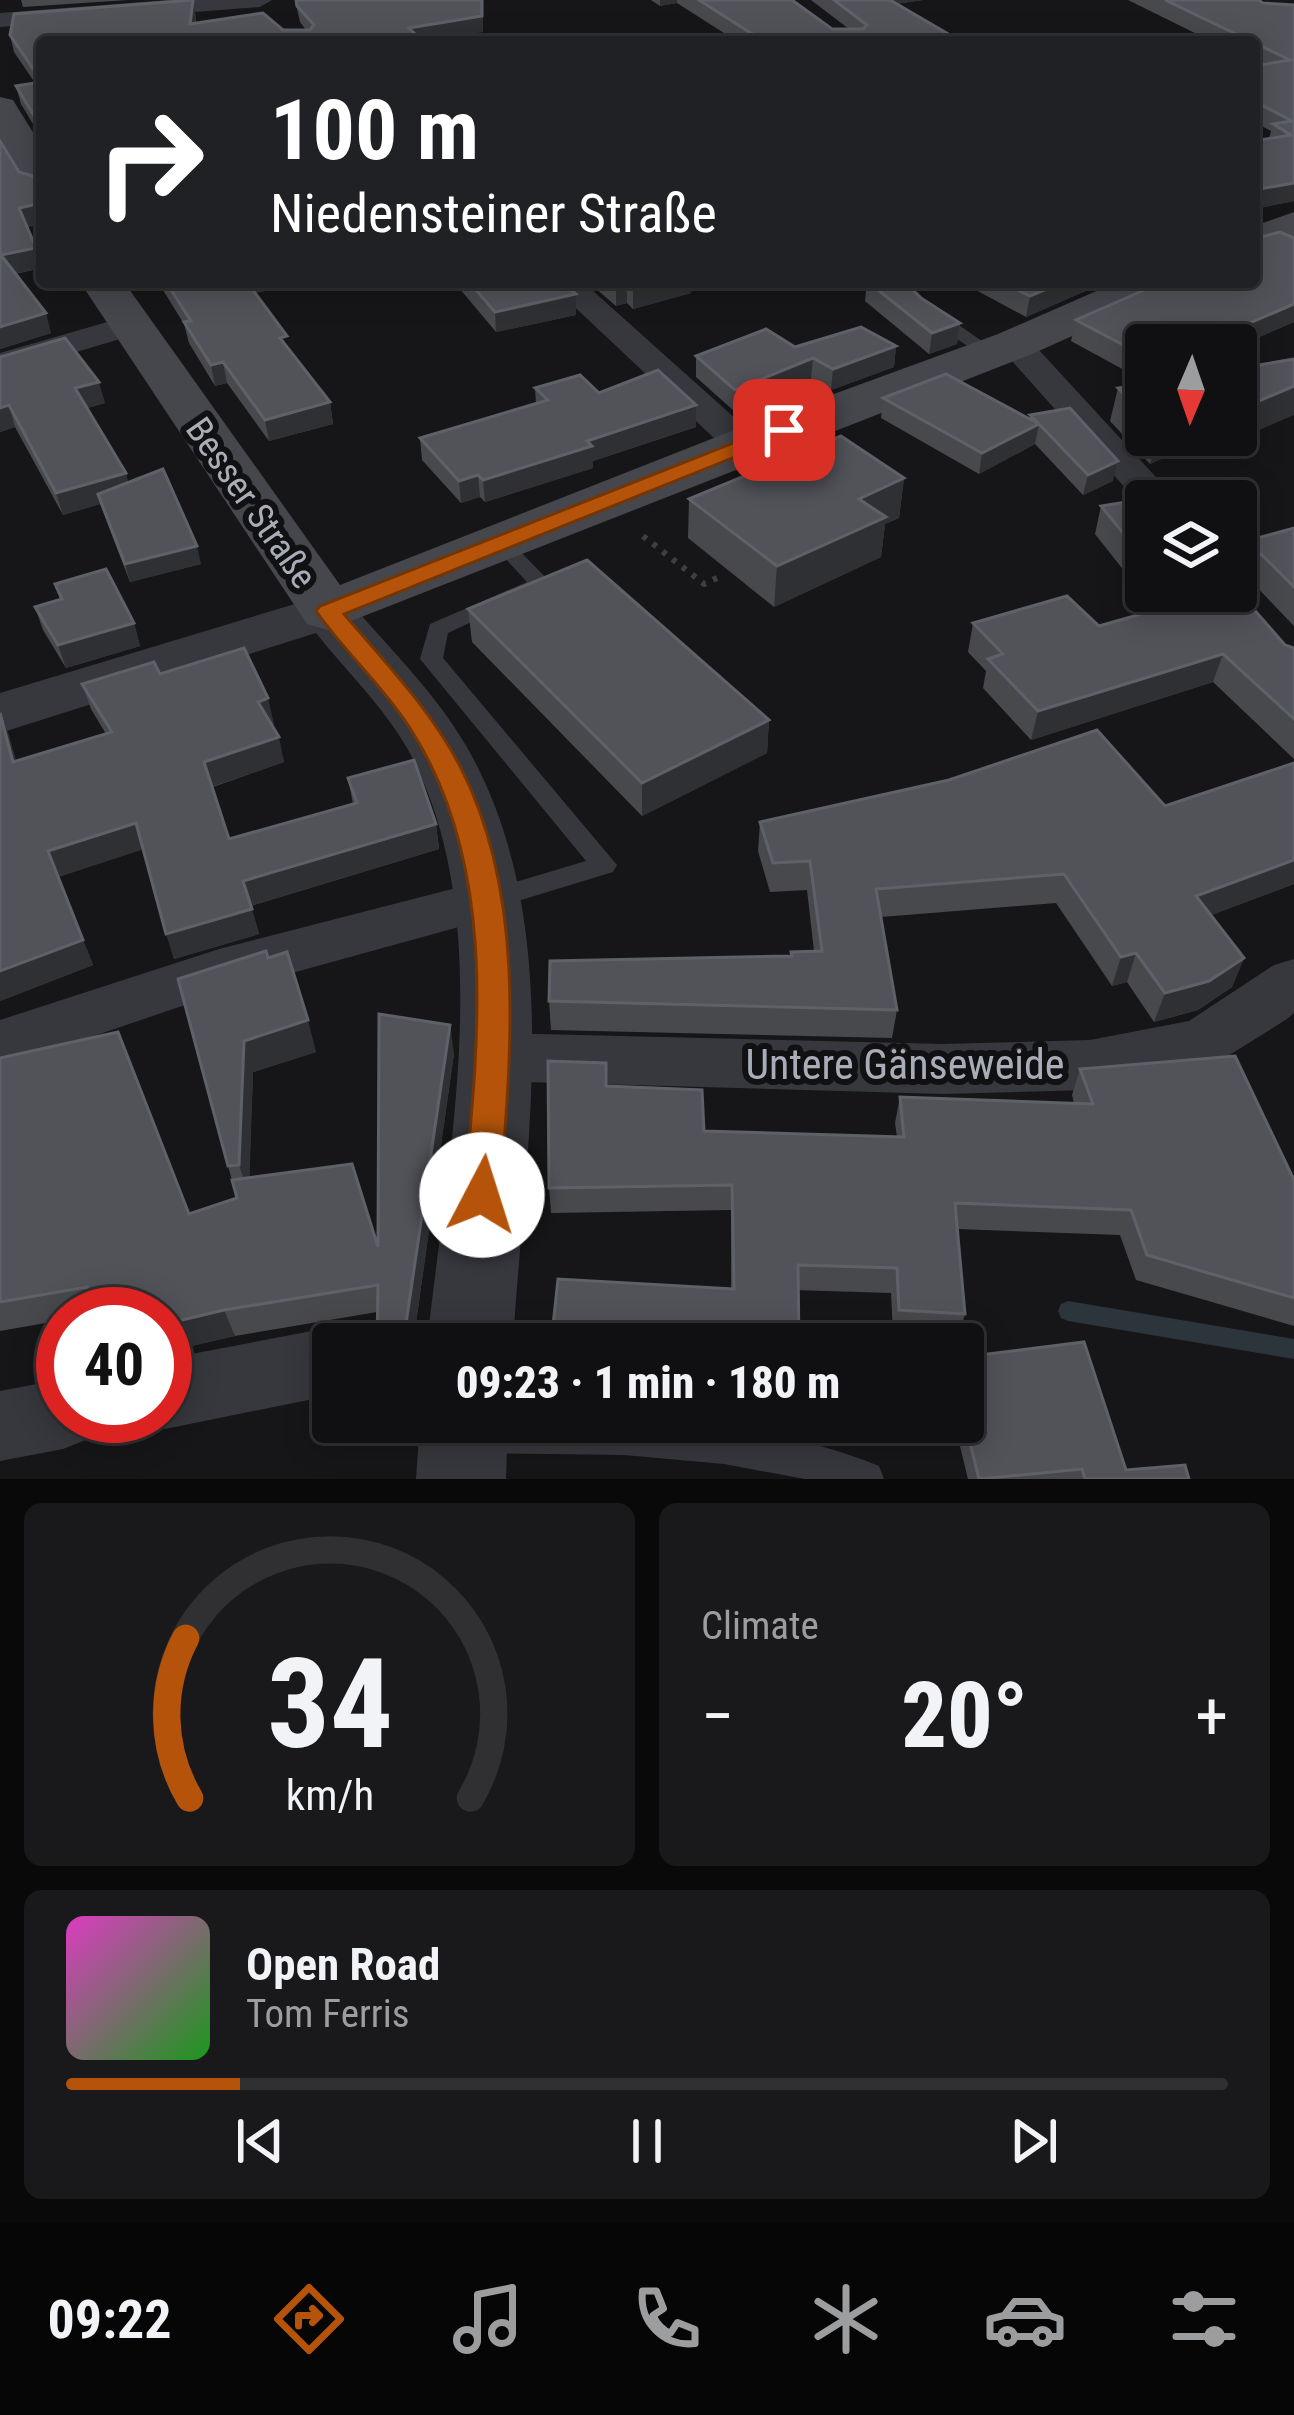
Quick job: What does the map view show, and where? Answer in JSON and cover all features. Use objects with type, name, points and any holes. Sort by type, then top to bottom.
[{"type":"main road","points":[[1,112],[36,170]]},
{"type":"main road","points":[[1260,239],[1294,225]]},
{"type":"main road","points":[[328,611],[743,445],[1002,349],[1141,288]]},
{"type":"main road","name":"Besser Straße","points":[[115,304],[328,611]]},
{"type":"street","points":[[0,20],[259,4]]},
{"type":"street","points":[[571,288],[743,445]]},
{"type":"street","points":[[0,364],[115,304]]},
{"type":"street","points":[[1002,349],[1136,480]]},
{"type":"street","points":[[0,713],[328,611]]},
{"type":"street","name":"Besser Straße","points":[[328,611],[417,717],[448,771],[482,866],[488,900],[494,1057],[456,1323]]},
{"type":"street","points":[[0,1044],[218,971],[488,900]]},
{"type":"street","name":"Untere Gänseweide","points":[[494,1057],[943,1069],[1090,1065],[1202,1042],[1294,981]]},
{"type":"street","points":[[192,1389],[312,1365]]},
{"type":"street","points":[[0,1426],[36,1419]]},
{"type":"lane","points":[[903,288],[927,311],[1002,349]]},
{"type":"lane","points":[[488,900],[604,866],[431,659],[438,629],[541,584],[500,542]]},
{"type":"lane","points":[[463,1445],[572,1433],[788,1458],[866,1479]]},
{"type":"path","points":[[600,502],[704,584],[719,577]]},
{"type":"building","points":[[193,0],[190,24],[263,13],[283,30],[310,30],[314,25],[296,0],[482,0],[482,16],[409,28],[416,35],[36,36],[36,73],[10,35],[14,14]]},
{"type":"building","points":[[699,0],[792,0],[832,29],[863,29],[867,25],[834,0],[890,0],[952,36],[756,36]]},
{"type":"building","points":[[1165,0],[1258,0],[1294,5],[1294,183],[1260,189],[1260,140],[1291,135],[1273,124],[1292,121],[1260,104],[1260,65],[1290,60],[1260,46],[1260,36],[1240,36]]},
{"type":"building","points":[[36,83],[36,119],[16,86]]},
{"type":"building","points":[[0,141],[19,172],[36,177],[36,204],[19,208],[36,248],[1,255],[46,313],[0,327]]},
{"type":"building","points":[[1280,232],[1294,238],[1294,304],[1247,324],[1125,324],[1125,346],[1076,320],[1149,288],[1260,288],[1260,237]]},
{"type":"building","points":[[170,288],[251,288],[287,336],[280,338],[330,402],[265,420],[223,362],[211,365],[184,322],[191,321]]},
{"type":"building","points":[[474,288],[569,288],[576,294],[495,312]]},
{"type":"building","points":[[876,288],[911,288],[960,323],[932,333]]},
{"type":"building","points":[[1014,288],[1049,288],[1030,296]]},
{"type":"building","points":[[861,327],[896,346],[833,369],[813,358],[735,390],[696,356],[766,329],[795,347]]},
{"type":"building","points":[[65,338],[99,382],[75,388],[126,473],[56,493],[9,405],[0,408],[0,357]]},
{"type":"building","points":[[1294,359],[1294,386],[1257,402],[1257,365]]},
{"type":"building","points":[[658,370],[696,405],[587,441],[592,446],[483,480],[478,475],[459,481],[420,438],[548,400],[535,388],[580,375],[599,393]]},
{"type":"building","points":[[946,374],[1039,424],[982,453],[883,398]]},
{"type":"building","points":[[1070,408],[1118,461],[1088,475],[1030,415]]},
{"type":"building","points":[[841,436],[904,478],[859,499],[886,517],[777,566],[689,499]]},
{"type":"building","points":[[163,469],[197,546],[125,564],[98,494]]},
{"type":"building","points":[[1125,502],[1125,535],[1101,506]]},
{"type":"building","points":[[1294,528],[1294,587],[1257,550],[1257,538]]},
{"type":"building","points":[[587,560],[769,720],[642,783],[468,609]]},
{"type":"building","points":[[106,569],[134,623],[58,645],[35,607],[62,599],[55,584]]},
{"type":"building","points":[[1067,596],[1099,626],[1148,612],[1256,612],[1285,645],[1294,648],[1294,719],[1223,654],[1038,711],[988,659],[1003,654],[973,623]]},
{"type":"building","points":[[244,648],[268,698],[258,702],[279,737],[204,762],[229,839],[357,803],[348,778],[414,760],[436,824],[243,881],[252,909],[166,934],[136,823],[48,851],[83,940],[0,971],[0,713],[13,762],[112,732],[82,684],[154,662],[160,674]]},
{"type":"building","points":[[1097,730],[1165,806],[1294,763],[1294,860],[1196,896],[1244,958],[1209,981],[1165,993],[1136,953],[1121,957],[1064,874],[876,889],[897,1010],[549,1001],[550,961],[792,956],[791,952],[822,951],[810,861],[773,863],[760,822],[949,780]]},
{"type":"building","points":[[266,951],[268,958],[287,952],[308,1020],[244,1041],[239,1165],[228,1166],[178,979]]},
{"type":"building","points":[[379,1014],[450,1025],[406,1323],[377,1323],[378,1285],[192,1318],[192,1287],[36,1287],[36,1296],[0,1302],[0,1058],[118,1032],[189,1214],[237,1198],[232,1180],[352,1164],[378,1247]]},
{"type":"building","points":[[1235,1056],[1294,1180],[1294,1298],[1147,1255],[1131,1210],[955,1203],[965,1314],[899,1310],[897,1268],[798,1265],[799,1323],[553,1323],[558,1279],[734,1289],[732,1185],[549,1188],[548,1061],[606,1063],[606,1086],[702,1090],[704,1131],[904,1137],[900,1097],[1093,1104],[1080,1069]]},
{"type":"building","points":[[1084,1342],[1126,1470],[1185,1465],[1189,1479],[1085,1479],[1082,1469],[979,1479],[970,1443],[984,1443],[984,1354]]},
{"type":"waterway","points":[[1068,1311],[1294,1349]]},
{"type":"route","points":[[482,1195],[494,1057],[488,900],[482,866],[448,771],[417,717],[328,611],[784,430]]}]
